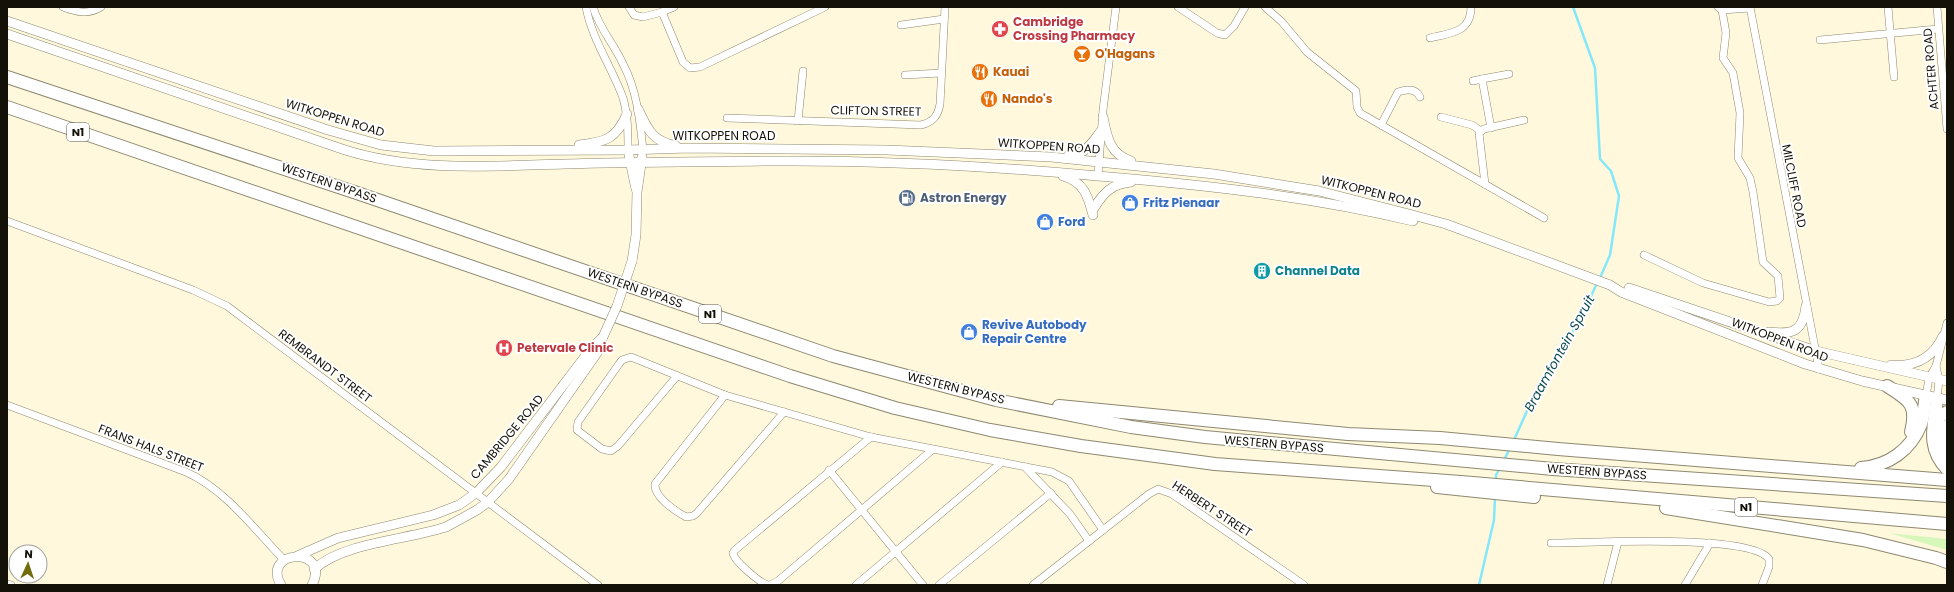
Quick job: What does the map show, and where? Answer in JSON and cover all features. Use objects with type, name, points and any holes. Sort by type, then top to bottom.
[{"type":"highway","name":"WESTERN BYPASS","points":[[7,77],[357,193],[833,356],[989,398],[1131,427],[1205,437],[1553,470],[1947,496]]},
{"type":"highway","name":"WESTERN BYPASS","points":[[7,107],[790,376],[895,408],[990,430],[1081,446],[1215,464],[1386,477],[1544,494],[1947,524]]},
{"type":"highway","points":[[1887,386],[1908,400],[1913,407],[1913,421],[1905,448]]},
{"type":"highway","points":[[1814,469],[1874,467],[1889,461],[1905,448],[1913,439],[1937,398]]},
{"type":"highway","points":[[1937,398],[1933,433],[1935,450],[1947,470]]},
{"type":"highway","points":[[1018,403],[1348,434],[1440,438],[1558,450],[1947,480]]},
{"type":"highway","points":[[1933,433],[1939,417],[1947,412]]},
{"type":"highway","points":[[1947,426],[1942,433],[1940,443],[1947,461]]},
{"type":"highway","points":[[1544,494],[1675,509],[1863,540],[1947,562]]},
{"type":"main road","name":"WITKOPPEN ROAD","points":[[7,21],[369,142],[402,149],[434,151],[643,150],[688,148],[856,149],[1051,157],[1149,166],[1214,174],[1319,191],[1446,224],[1455,229],[1606,284],[1622,292],[1819,369],[1937,398]]},
{"type":"main road","name":"WITKOPPEN ROAD","points":[[7,34],[345,150],[379,159],[428,164],[487,166],[629,162],[850,162],[957,165],[1036,170],[1155,180],[1315,201],[1396,217],[1445,229],[1455,229]]},
{"type":"main road","points":[[638,109],[650,133],[656,139],[665,143],[688,148]]},
{"type":"main road","points":[[542,150],[588,144],[607,139],[619,130],[627,114]]},
{"type":"main road","points":[[1103,116],[1108,138],[1115,153],[1125,160],[1149,166]]},
{"type":"main road","points":[[1051,157],[1072,156],[1082,153],[1089,147],[1101,131]]},
{"type":"main road","name":"CAMBRIDGE ROAD","points":[[628,150],[629,162],[637,192]]},
{"type":"main road","name":"CAMBRIDGE ROAD","points":[[314,569],[322,562],[345,552],[446,527],[461,521],[488,502],[509,480],[597,354],[601,340],[617,306],[632,260],[636,235],[637,192],[643,150]]},
{"type":"main road","points":[[1036,170],[1067,176],[1080,183],[1086,193],[1093,212],[1106,191],[1115,185],[1155,180]]},
{"type":"main road","name":"WITKOPPEN ROAD","points":[[1606,284],[1624,286],[1816,351],[1864,364],[1943,380]]},
{"type":"main road","points":[[1733,324],[1770,332],[1791,332],[1801,324],[1806,306]]},
{"type":"main road","points":[[1864,364],[1899,366],[1920,362],[1934,352],[1943,336]]},
{"type":"main road","name":"CAMBRIDGE ROAD","points":[[284,560],[297,556],[338,538],[449,510],[476,493],[501,467],[590,350],[601,340]]},
{"type":"main road","points":[[297,556],[308,560],[314,569],[315,577],[312,585]]},
{"type":"main road","points":[[279,584],[278,570],[284,560]]},
{"type":"street","points":[[63,7],[80,13],[92,11],[101,7]]},
{"type":"street","points":[[586,7],[592,32],[617,83],[627,114],[628,150]]},
{"type":"street","points":[[593,7],[598,22],[628,73],[638,109],[643,150]]},
{"type":"street","points":[[629,7],[634,15],[638,16],[662,12],[674,7]]},
{"type":"street","points":[[662,12],[683,62],[690,68],[700,67],[825,7]]},
{"type":"street","name":"CLIFTON STREET","points":[[727,118],[921,125],[928,123],[934,119],[939,111],[945,7]]},
{"type":"street","points":[[1098,176],[1101,131],[1116,7]]},
{"type":"street","points":[[1178,7],[1217,33],[1224,35],[1234,26],[1245,7]]},
{"type":"street","points":[[1265,7],[1282,22],[1308,52],[1354,88],[1357,93],[1357,107],[1360,112],[1544,218]]},
{"type":"street","points":[[1430,38],[1458,30],[1465,26],[1471,15],[1471,7]]},
{"type":"street","points":[[1888,7],[1894,77]]},
{"type":"street","name":"ACHTER ROAD","points":[[1937,7],[1938,29],[1944,54],[1947,129]]},
{"type":"street","points":[[1644,254],[1703,283],[1769,302],[1777,301],[1780,298],[1778,276],[1763,262],[1756,208],[1750,178],[1738,158],[1740,113],[1733,74],[1723,58],[1726,33],[1720,9],[1750,8]]},
{"type":"street","name":"MILCLIFF ROAD","points":[[1750,8],[1819,369]]},
{"type":"street","points":[[901,25],[944,19]]},
{"type":"street","points":[[1820,40],[1938,29]]},
{"type":"street","points":[[798,121],[803,71]]},
{"type":"street","points":[[905,75],[941,73]]},
{"type":"street","points":[[1473,81],[1509,74]]},
{"type":"street","points":[[1482,79],[1491,128]]},
{"type":"street","points":[[1381,125],[1398,92],[1414,90],[1418,92],[1420,97]]},
{"type":"street","points":[[1441,117],[1469,124],[1481,131]]},
{"type":"street","points":[[1485,184],[1478,136],[1481,131],[1524,120]]},
{"type":"street","name":"REMBRANDT STREET","points":[[7,221],[192,290],[227,306],[598,585]]},
{"type":"street","points":[[1937,398],[1929,378],[1936,366],[1947,323]]},
{"type":"street","points":[[677,376],[618,446],[611,451],[602,449],[577,430],[578,422],[622,360],[631,357],[637,358],[725,395],[871,437],[1052,472],[1069,481],[1103,530]]},
{"type":"street","points":[[1936,366],[1943,380],[1937,398]]},
{"type":"street","points":[[725,395],[655,484],[655,488],[659,496],[686,516],[693,516],[697,513],[784,412]]},
{"type":"street","name":"FRANS HALS STREET","points":[[7,405],[197,476],[214,487],[284,560]]},
{"type":"street","points":[[871,437],[829,470],[735,550],[733,553],[735,560],[761,582],[769,585],[778,581],[932,450]]},
{"type":"street","points":[[856,585],[896,553],[1002,462]]},
{"type":"street","points":[[1025,467],[1070,514],[1089,541]]},
{"type":"street","points":[[829,470],[923,585]]},
{"type":"street","name":"HERBERT STREET","points":[[1035,584],[1154,491],[1163,490],[1172,494],[1304,585]]},
{"type":"street","points":[[939,585],[1050,493]]},
{"type":"street","points":[[1551,543],[1678,541],[1710,543],[1744,548],[1767,556],[1769,567],[1762,585]]},
{"type":"street","points":[[1607,585],[1618,542]]},
{"type":"street","points":[[1685,585],[1710,543]]},
{"type":"street","points":[[7,584],[11,585]]},
{"type":"green space","points":[[1889,533],[1947,539],[1947,550]]},
{"type":"waterway","name":"Braamfontein Spruit","points":[[1573,7],[1595,68],[1600,159],[1611,171],[1619,196],[1610,255],[1600,278]]},
{"type":"waterway","name":"Braamfontein Spruit","points":[[1514,440],[1531,402],[1583,314],[1597,283]]},
{"type":"waterway","name":"Braamfontein Spruit","points":[[1504,460],[1510,448]]},
{"type":"waterway","name":"Braamfontein Spruit","points":[[1496,482],[1496,475],[1500,468]]},
{"type":"waterway","name":"Braamfontein Spruit","points":[[1479,585],[1494,520],[1495,497]]},
{"type":"place","name":"Cambridge Crossing Pharmacy","points":[[1000,29]]},
{"type":"place","name":"O'Hagans","points":[[1082,54]]},
{"type":"place","name":"Kauai","points":[[980,72]]},
{"type":"place","name":"Nando's","points":[[989,99]]},
{"type":"place","name":"Astron Energy","points":[[907,198]]},
{"type":"place","name":"Fritz Pienaar","points":[[1130,203]]},
{"type":"place","name":"Ford","points":[[1045,222]]},
{"type":"place","name":"Channel Data","points":[[1262,271]]},
{"type":"place","name":"Revive Autobody Repair Centre","points":[[969,332]]},
{"type":"place","name":"Petervale Clinic","points":[[504,348]]}]
